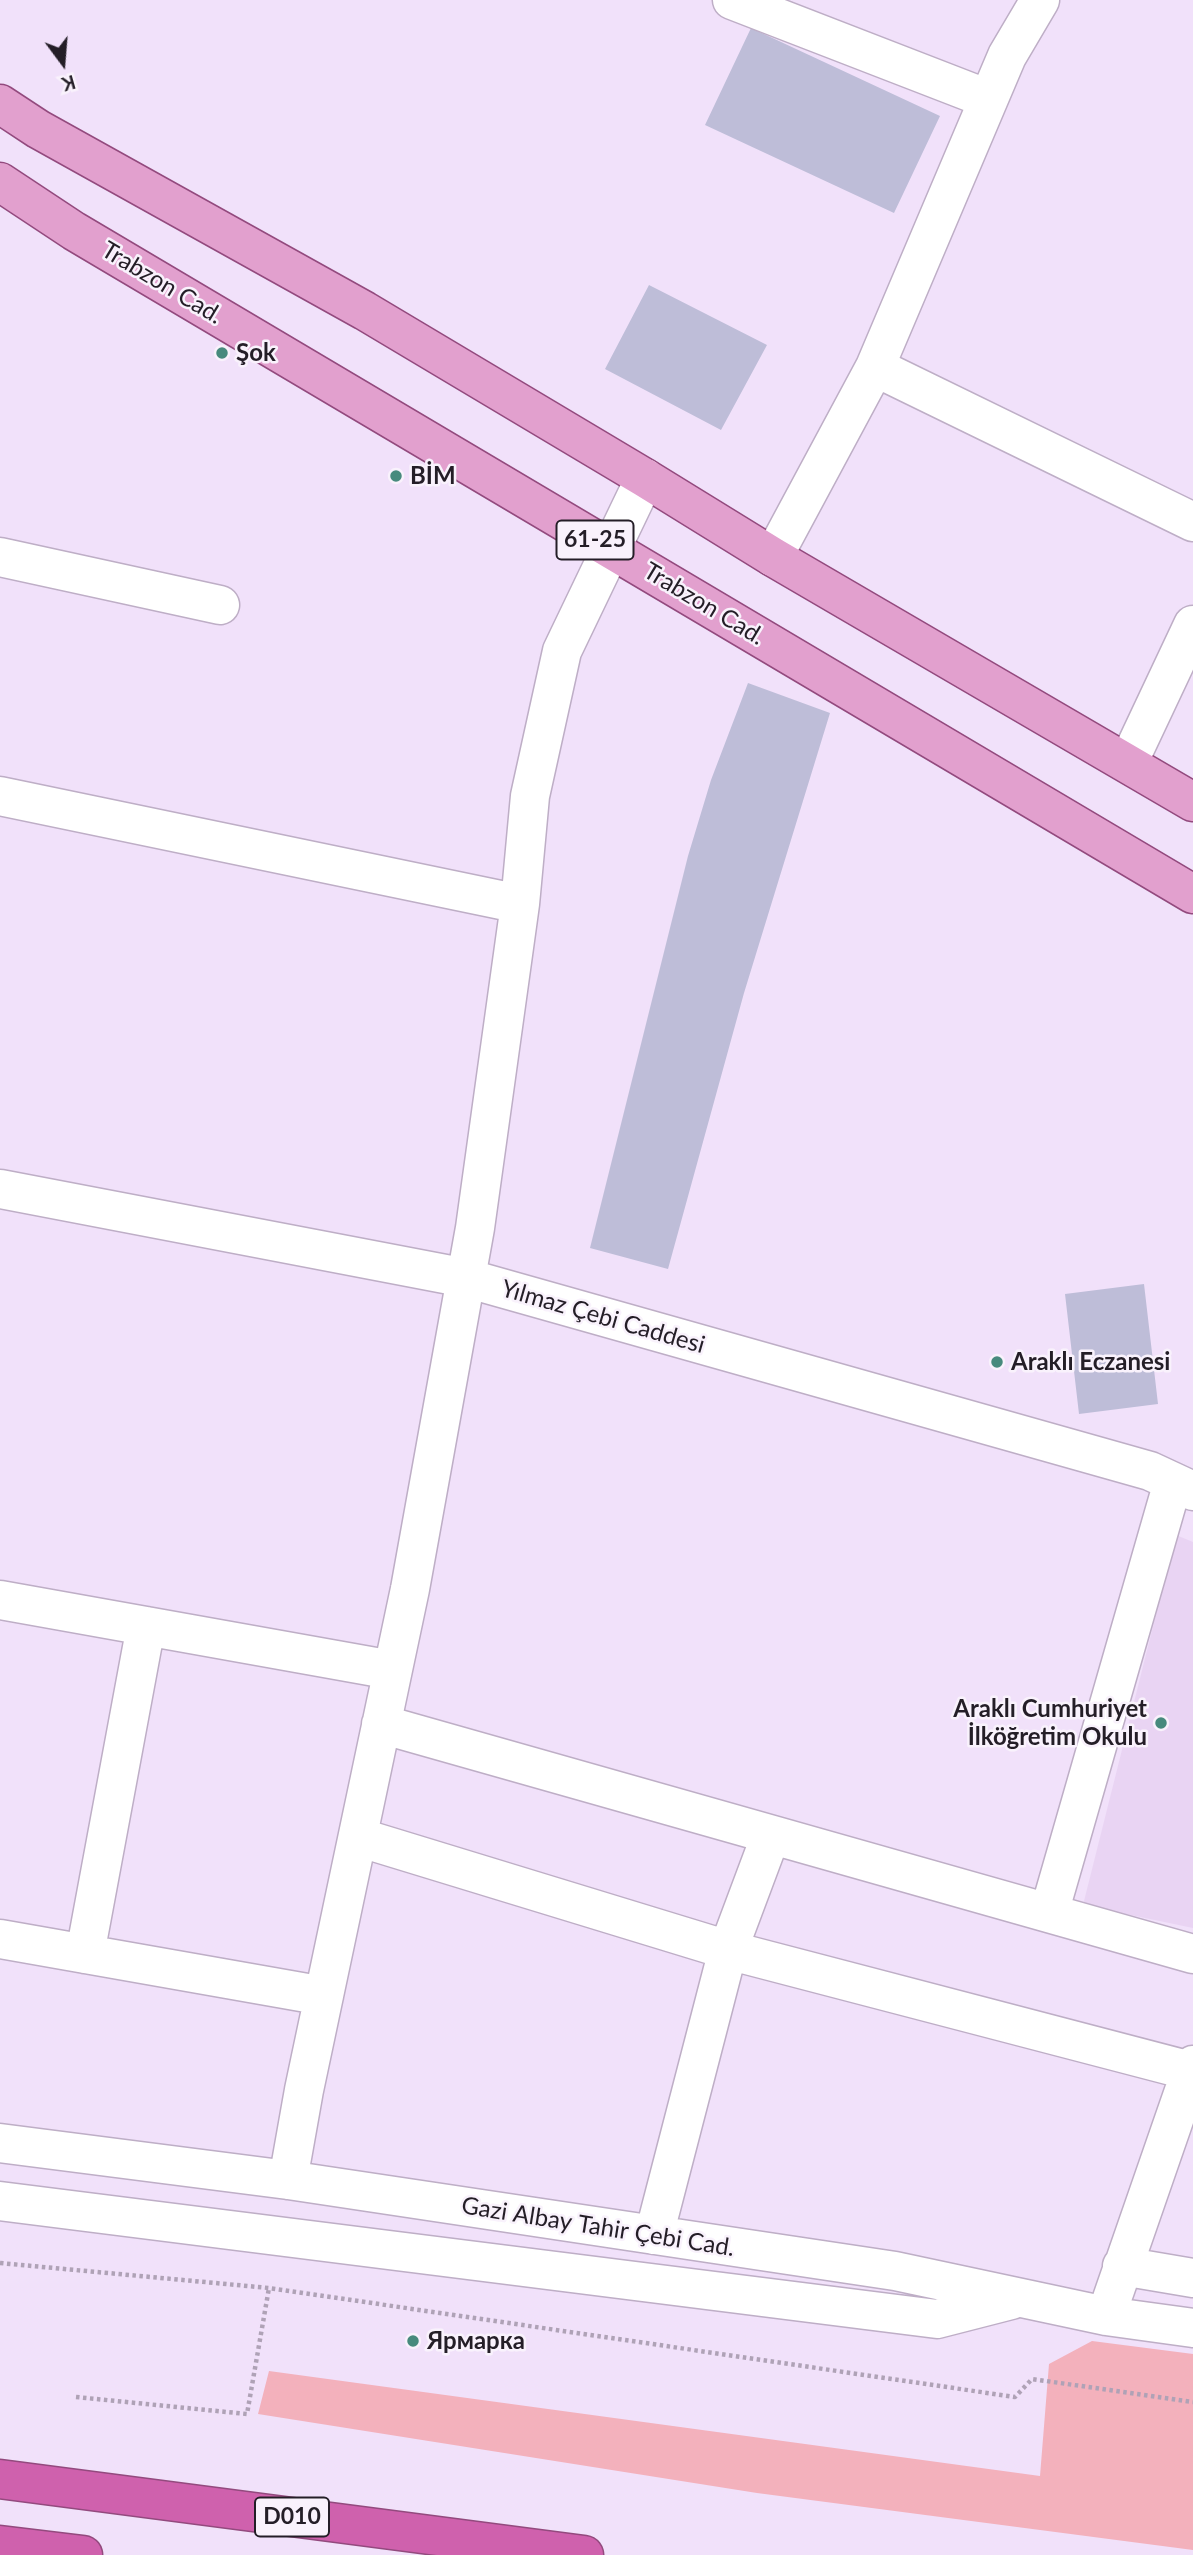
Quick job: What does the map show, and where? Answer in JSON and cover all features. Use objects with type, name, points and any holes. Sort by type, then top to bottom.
[{"type":"highway","name":"D010","points":[[0,2479],[584,2555]]},
{"type":"highway","points":[[0,2545],[83,2555]]},
{"type":"main road","points":[[0,104],[38,129],[365,312],[773,557],[1193,802]]},
{"type":"main road","name":"Trabzon Cad.","points":[[0,182],[74,231],[1193,894]]},
{"type":"street","points":[[733,0],[988,99]]},
{"type":"street","points":[[773,557],[875,367],[1007,56],[1040,0]]},
{"type":"street","points":[[875,367],[1193,522]]},
{"type":"street","points":[[288,2180],[410,1589],[466,1278],[520,904],[530,796],[562,651],[645,478]]},
{"type":"street","points":[[0,557],[220,605]]},
{"type":"street","points":[[1128,763],[1193,625]]},
{"type":"street","points":[[0,796],[520,904]]},
{"type":"street","name":"Yılmaz Çebi Caddesi","points":[[0,1189],[466,1278],[1150,1471],[1183,1487]]},
{"type":"street","points":[[1049,1913],[1183,1487]]},
{"type":"street","points":[[0,1600],[392,1670]]},
{"type":"street","points":[[85,1954],[146,1626]]},
{"type":"street","points":[[381,1724],[1193,1954]]},
{"type":"street","points":[[654,2235],[728,1950],[771,1835]]},
{"type":"street","points":[[358,1837],[728,1950],[1192,2068],[1106,2316]]},
{"type":"street","points":[[0,1939],[324,1996]]},
{"type":"street","name":"Gazi Albay Tahir Çebi Cad.","points":[[0,2143],[288,2180],[895,2271],[1106,2316],[1193,2328]]},
{"type":"street","points":[[0,2202],[937,2319],[1020,2298]]},
{"type":"street","points":[[1122,2266],[1193,2278]]},
{"type":"path","points":[[0,2263],[269,2288],[1015,2397],[1032,2379],[1193,2402]]},
{"type":"path","points":[[76,2397],[247,2414],[269,2288]]},
{"type":"shaded area","name":"Araklı Cumhuriyet İlköğretim Okulu","points":[[1176,1535],[1193,1542],[1193,1928],[1083,1905]]},
{"type":"shaded area","points":[[1092,2341],[1193,2354],[1193,2550],[757,2493],[258,2414],[269,2371],[1040,2476],[1049,2364]]},
{"type":"building","points":[[751,28],[940,116],[894,213],[705,125]]},
{"type":"building","points":[[649,285],[767,345],[721,430],[605,369]]},
{"type":"building","points":[[748,683],[830,713],[744,993],[668,1269],[590,1248],[688,856],[711,780]]},
{"type":"building","points":[[1144,1284],[1158,1404],[1079,1414],[1065,1294]]},
{"type":"place","name":"Şok","points":[[222,353]]},
{"type":"place","name":"BİM","points":[[396,476]]},
{"type":"place","name":"Araklı Eczanesi","points":[[997,1362]]},
{"type":"place","name":"Araklı Cumhuriyet İlköğretim Okulu","points":[[1161,1723]]},
{"type":"place","name":"Ярмарка","points":[[413,2341]]}]
